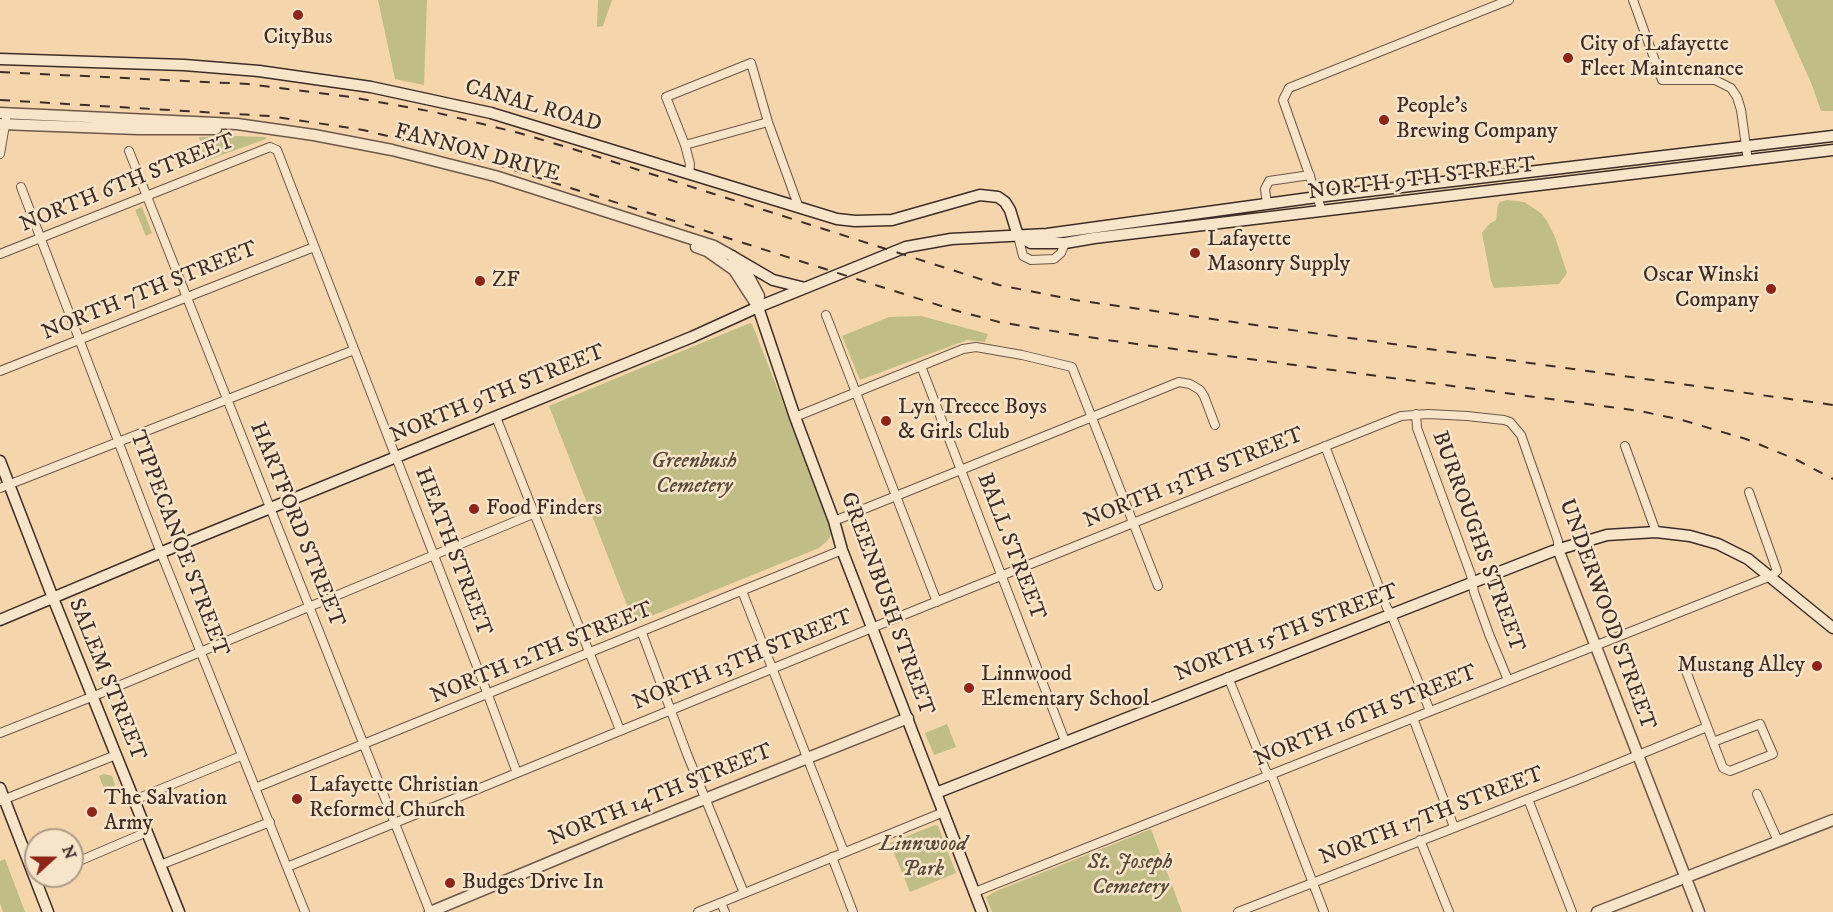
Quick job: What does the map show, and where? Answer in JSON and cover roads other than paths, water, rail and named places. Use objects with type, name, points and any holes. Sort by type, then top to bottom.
[{"type":"main road","name":"CANAL ROAD","points":[[0,58],[259,71],[371,87],[491,113],[837,219],[872,221],[909,216],[969,198],[988,195],[998,197],[1010,210],[1018,236]]},
{"type":"main road","name":"FANNON DRIVE","points":[[3,119],[194,121],[237,124],[314,135],[392,150],[484,173],[714,246],[732,256],[747,273],[759,296],[758,307]]},
{"type":"main road","name":"NORTH 9TH STREET","points":[[0,620],[906,247],[951,239],[1018,236],[1317,197],[1833,136]]},
{"type":"main road","name":"NORTH 9TH STREET","points":[[1018,236],[1031,243],[1065,243],[1833,150]]},
{"type":"main road","name":"FANNON DRIVE","points":[[687,238],[695,246],[715,256],[734,270],[758,307]]},
{"type":"main road","points":[[732,256],[773,279],[806,288]]},
{"type":"main road","name":"GREENBUSH STREET","points":[[758,307],[795,417],[834,521],[842,550],[982,912]]},
{"type":"main road","name":"SALEM STREET","points":[[0,461],[4,487],[53,598],[179,912]]},
{"type":"main road","name":"NORTH 15TH STREET","points":[[936,793],[1558,549],[1607,535],[1656,532],[1690,536],[1718,544],[1748,559],[1833,628]]},
{"type":"main road","name":"UNDERWOOD STREET","points":[[1558,549],[1699,912]]},
{"type":"main road","name":"NORTH 14TH STREET","points":[[430,912],[908,718]]},
{"type":"main road","points":[[0,788],[2,801],[24,847]]},
{"type":"main road","points":[[1598,912],[1833,820]]},
{"type":"main road","points":[[41,888],[48,912]]},
{"type":"street","points":[[1322,211],[1283,100],[1289,88],[1509,0]]},
{"type":"street","points":[[1633,0],[1662,80],[1715,80],[1731,88],[1741,110],[1748,160]]},
{"type":"street","points":[[689,174],[690,165],[685,145],[666,97],[751,63],[768,123],[799,208]]},
{"type":"street","name":"FANNON DRIVE","points":[[0,154],[3,119]]},
{"type":"street","points":[[685,145],[768,123]]},
{"type":"street","name":"NORTH 6TH STREET","points":[[0,254],[270,147]]},
{"type":"street","name":"HEATH STREET","points":[[270,147],[277,150],[517,773]]},
{"type":"street","name":"HARTFORD STREET","points":[[129,151],[430,912]]},
{"type":"street","points":[[1267,204],[1265,189],[1269,182],[1310,176]]},
{"type":"street","name":"TIPPECANOE STREET","points":[[21,187],[200,652],[305,912]]},
{"type":"street","points":[[1018,236],[1023,256],[1031,260],[1054,259],[1061,253],[1065,243]]},
{"type":"street","name":"NORTH 7TH STREET","points":[[0,371],[314,247]]},
{"type":"street","points":[[826,315],[937,602]]},
{"type":"street","points":[[795,417],[963,349],[976,347],[1072,367],[1158,586]]},
{"type":"street","points":[[4,487],[354,350]]},
{"type":"street","name":"BALL STREET","points":[[921,366],[1065,741]]},
{"type":"street","points":[[834,521],[1179,382],[1190,384],[1200,390],[1215,425]]},
{"type":"street","name":"NORTH 13TH STREET","points":[[287,867],[1134,522],[1401,416],[1416,414]]},
{"type":"street","name":"UNDERWOOD STREET","points":[[1416,414],[1467,416],[1510,422],[1521,435],[1558,541],[1558,549]]},
{"type":"street","name":"BURROUGHS STREET","points":[[1416,414],[1417,428],[1473,582],[1477,603],[1508,680]]},
{"type":"street","points":[[496,417],[620,730]]},
{"type":"street","points":[[1324,446],[1430,711]]},
{"type":"street","points":[[1625,446],[1656,532]]},
{"type":"street","points":[[1749,492],[1777,571],[1771,576]]},
{"type":"street","points":[[0,733],[534,514]]},
{"type":"street","name":"NORTH 12TH STREET","points":[[255,788],[364,746],[842,550]]},
{"type":"street","name":"NORTH 16TH STREET","points":[[975,892],[1771,576]]},
{"type":"street","points":[[742,591],[844,852]]},
{"type":"street","points":[[642,633],[670,710],[744,893]]},
{"type":"street","points":[[1686,671],[1707,727],[1713,742],[1724,768],[1730,771],[1773,754],[1761,724],[1713,742]]},
{"type":"street","points":[[1228,677],[1269,775],[1273,779],[1324,912]]},
{"type":"street","points":[[1413,718],[1454,827]]},
{"type":"street","name":"NORTH 17TH STREET","points":[[1238,912],[1707,727]]},
{"type":"street","points":[[2,801],[116,755]]},
{"type":"street","points":[[134,800],[241,756]]},
{"type":"street","points":[[1757,794],[1778,841]]},
{"type":"street","points":[[1528,799],[1572,912]]},
{"type":"street","points":[[698,912],[944,812]]},
{"type":"street","points":[[160,865],[270,822]]},
{"type":"street","points":[[84,859],[147,832]]},
{"type":"street","points":[[1420,840],[1449,912]]},
{"type":"street","points":[[832,856],[854,912]]},
{"type":"street","points":[[721,903],[725,912]]},
{"type":"railway","points":[[0,72],[248,84],[350,97],[434,112],[573,149],[999,285],[1075,300],[1833,405]]},
{"type":"railway","points":[[0,100],[270,116],[363,130],[473,157],[954,310],[999,322],[1107,340],[1640,411],[1682,420],[1746,439],[1795,459],[1833,479]]},
{"type":"place","name":"CityBus","points":[[298,15]]},
{"type":"place","name":"City of Lafayette Fleet Maintenance","points":[[1568,58]]},
{"type":"place","name":"People's Brewing Company","points":[[1384,120]]},
{"type":"place","name":"Lafayette Masonry Supply","points":[[1195,253]]},
{"type":"place","name":"ZF","points":[[480,281]]},
{"type":"place","name":"Oscar Winski Company","points":[[1771,289]]},
{"type":"place","name":"Lyn Treece Boys & Girls Club","points":[[886,421]]},
{"type":"place","name":"Food Finders","points":[[474,509]]},
{"type":"place","name":"Mustang Alley","points":[[1817,666]]},
{"type":"place","name":"Linnwood Elementary School","points":[[969,688]]},
{"type":"place","name":"Lafayette Christian Reformed Church","points":[[297,799]]},
{"type":"place","name":"The Salvation Army","points":[[92,812]]},
{"type":"place","name":"Budges Drive In","points":[[450,883]]},
{"type":"park label","name":"Greenbush Cemetery","points":[[694,474]]},
{"type":"park label","name":"Linnwood Park","points":[[923,858]]},
{"type":"park label","name":"St. Joseph Cemetery","points":[[1130,876]]}]
